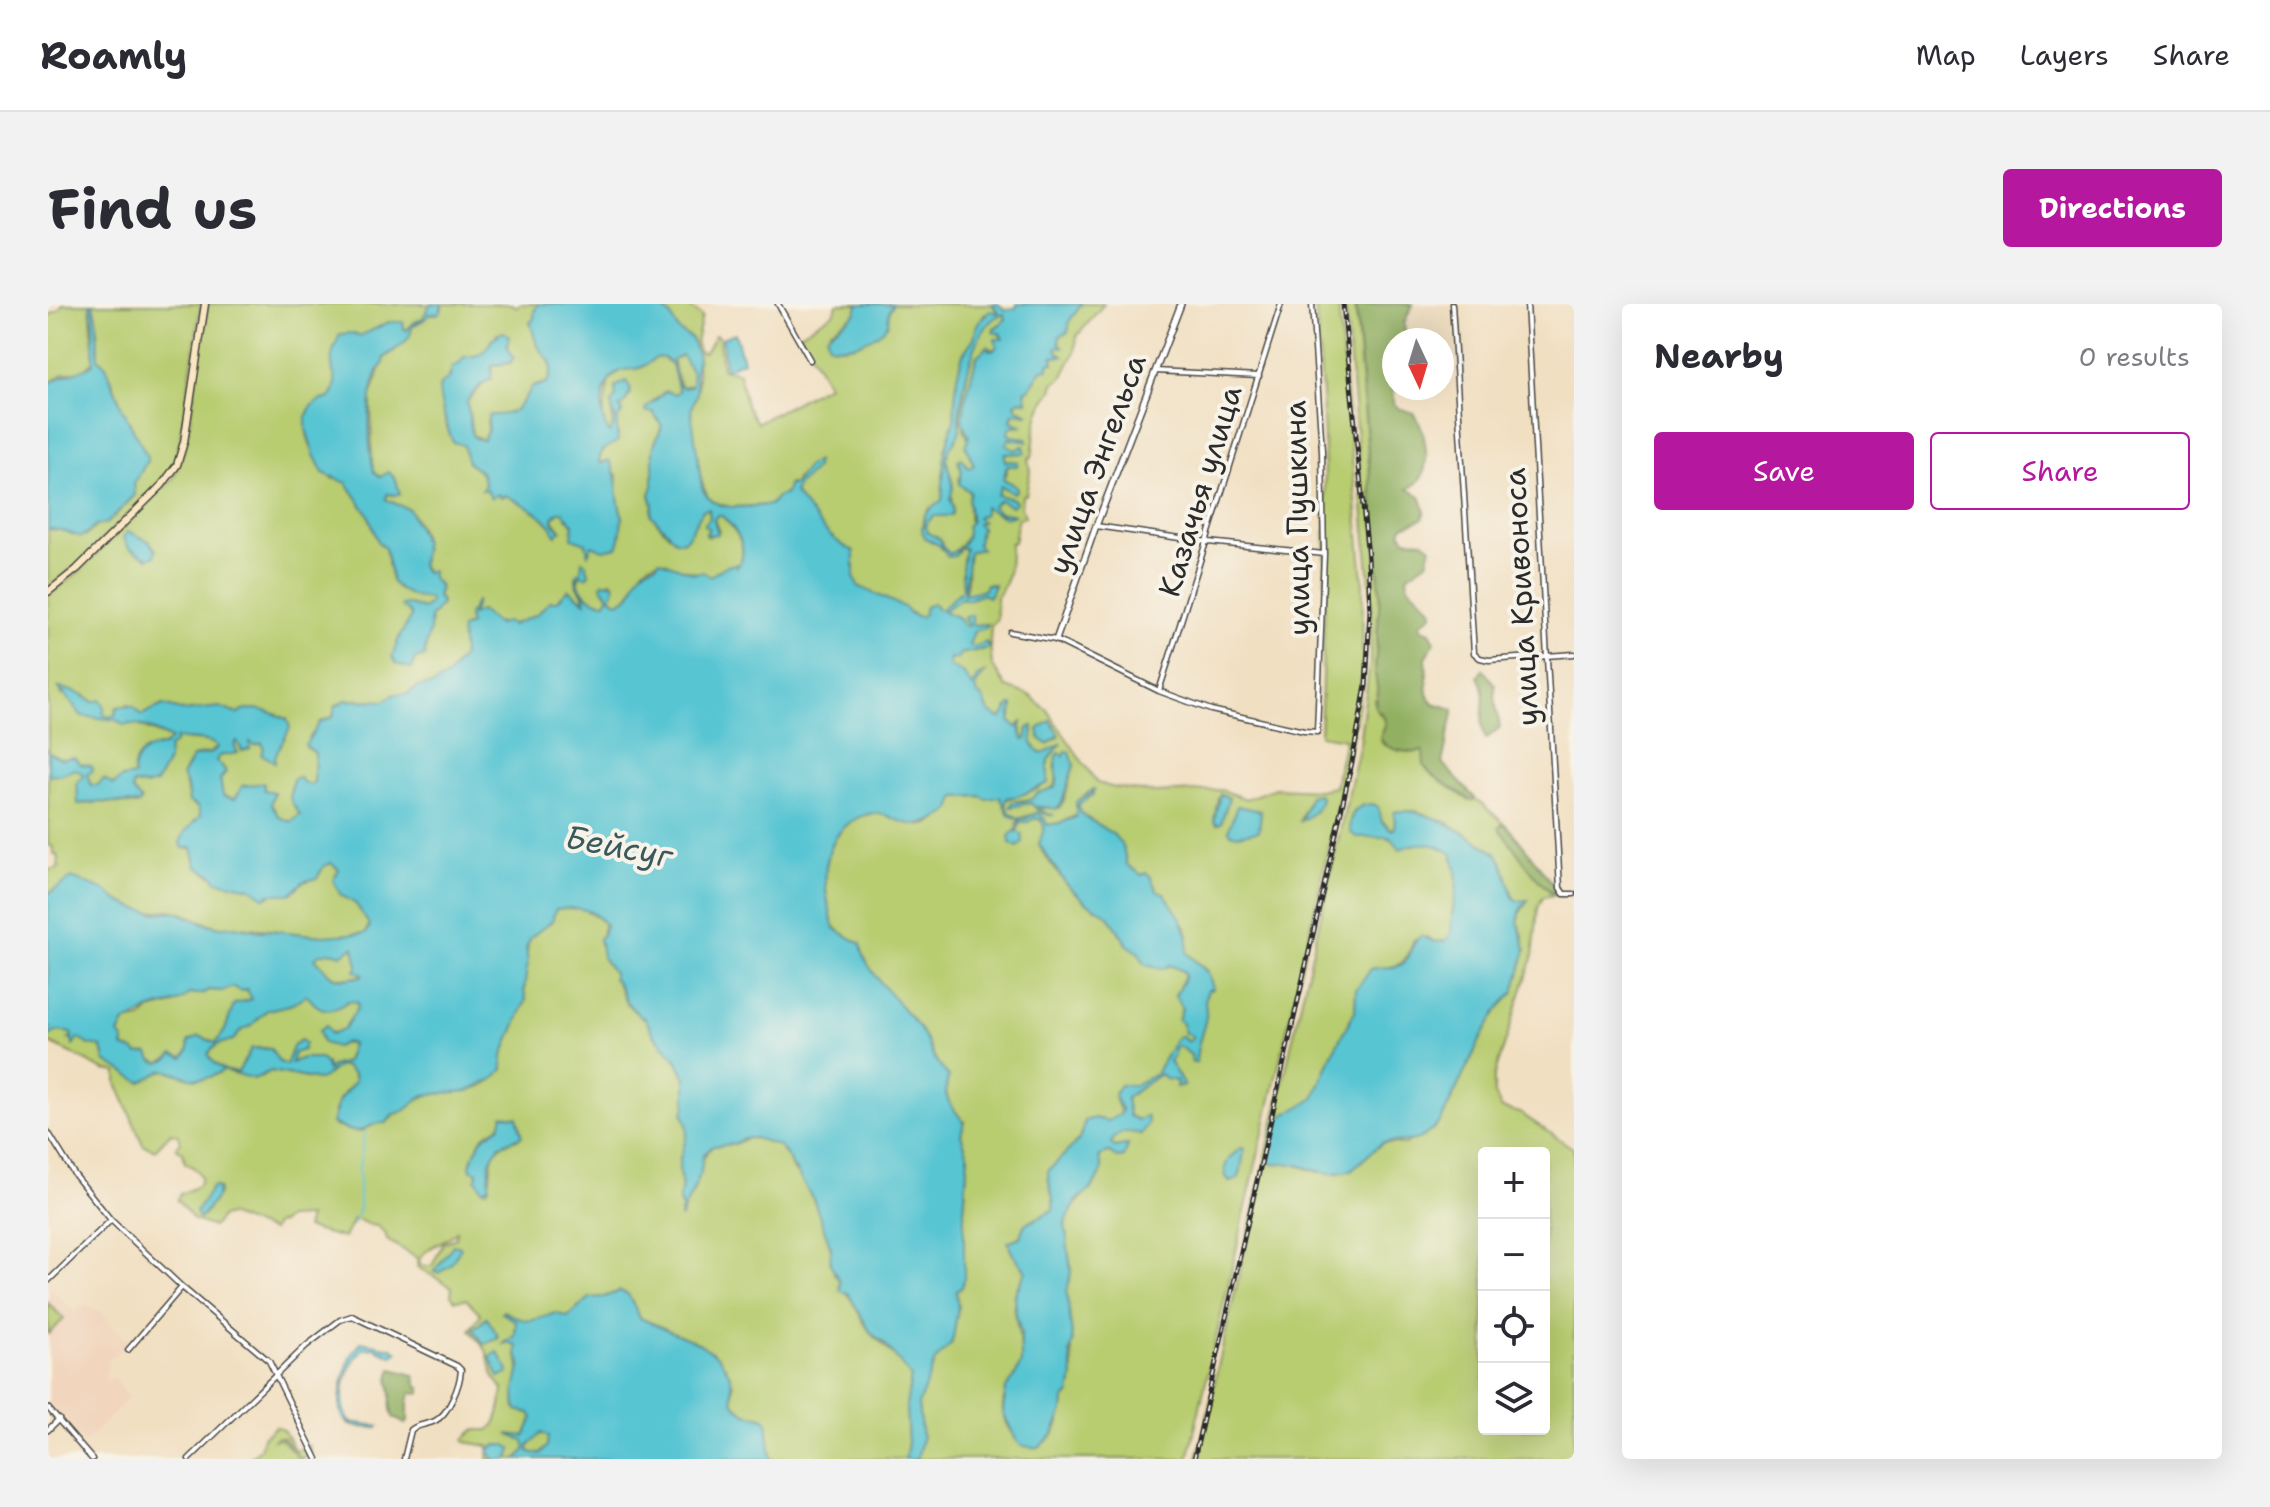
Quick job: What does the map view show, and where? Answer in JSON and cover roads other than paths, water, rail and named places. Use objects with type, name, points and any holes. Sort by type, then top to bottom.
[{"type":"main road","points":[[48,592],[120,527],[162,485],[177,465],[184,442],[205,304]]},
{"type":"street","points":[[778,304],[810,360]]},
{"type":"street","name":"улица Энгельса","points":[[1056,640],[1181,304]]},
{"type":"street","name":"Казачья улица","points":[[1159,691],[1281,304]]},
{"type":"street","name":"улица Пушкина","points":[[1159,691],[1228,715],[1317,732],[1324,554],[1321,438],[1312,304]]},
{"type":"street","points":[[1452,304],[1472,647],[1477,656],[1489,660],[1574,654]]},
{"type":"street","name":"улица Кривоноса","points":[[1527,304],[1560,888],[1564,894],[1574,894]]},
{"type":"street","points":[[1155,371],[1259,376]]},
{"type":"street","points":[[1096,526],[1324,554]]},
{"type":"street","points":[[1010,632],[1056,640],[1159,691]]},
{"type":"street","points":[[48,1132],[80,1183],[111,1220],[182,1287],[265,1357],[278,1376],[317,1459]]},
{"type":"street","points":[[48,1281],[111,1220]]},
{"type":"street","points":[[128,1350],[182,1287]]},
{"type":"street","points":[[189,1459],[324,1332],[352,1316],[457,1366],[461,1374],[448,1406],[438,1419],[411,1430],[404,1459]]},
{"type":"street","points":[[48,1408],[92,1459]]},
{"type":"street","points":[[48,1430],[59,1419]]},
{"type":"street","points":[[306,1459],[314,1452]]},
{"type":"water","points":[[90,304],[93,304],[97,322],[98,358],[106,366],[147,461],[134,484],[135,495],[107,523],[96,526],[81,537],[48,529],[48,384],[93,364]]},
{"type":"water","points":[[430,304],[442,304],[440,313],[429,314],[412,326],[406,341],[384,358],[374,384],[370,415],[374,472],[380,477],[389,472],[396,480],[400,495],[387,494],[386,500],[409,509],[424,542],[421,566],[426,573],[432,571],[432,578],[440,587],[437,596],[441,604],[430,618],[425,656],[414,659],[412,669],[396,664],[392,657],[411,617],[401,606],[405,604],[424,609],[430,599],[415,597],[392,582],[385,548],[378,542],[368,514],[347,483],[323,473],[306,429],[306,417],[311,407],[330,398],[335,389],[332,357],[340,334],[360,336],[389,322],[403,322],[407,330],[413,323],[423,318]]},
{"type":"water","name":"Бейсуг","points":[[538,304],[658,304],[670,315],[679,331],[691,338],[698,357],[695,371],[697,392],[691,410],[702,488],[707,497],[722,506],[770,505],[777,497],[786,494],[788,485],[794,485],[807,467],[816,461],[816,468],[794,493],[828,533],[854,551],[854,577],[858,586],[919,617],[924,614],[924,608],[933,603],[940,610],[963,589],[965,548],[960,547],[955,556],[948,557],[939,545],[925,538],[922,530],[926,513],[942,500],[945,451],[954,420],[957,376],[963,354],[974,338],[977,325],[989,311],[998,313],[992,304],[1006,310],[1016,308],[1017,304],[1082,304],[1070,320],[1068,332],[1060,336],[1059,343],[1063,347],[1056,350],[1063,356],[1053,357],[1054,363],[1048,363],[1048,369],[1042,370],[1025,391],[1027,401],[1015,403],[1017,409],[1029,414],[1013,413],[1011,421],[1023,426],[1011,427],[1008,433],[1027,441],[1009,439],[1006,445],[1015,450],[1024,446],[1025,453],[1005,454],[1005,461],[1018,462],[1017,466],[1007,466],[1003,479],[1017,489],[1014,493],[1001,486],[997,495],[1016,502],[1012,506],[999,500],[992,506],[999,512],[1015,515],[1005,517],[984,507],[984,514],[977,517],[982,522],[977,524],[982,528],[977,544],[981,549],[969,552],[964,594],[984,590],[986,584],[994,585],[989,597],[982,594],[968,600],[962,598],[943,611],[957,617],[964,626],[968,626],[964,618],[969,615],[972,616],[972,625],[988,624],[986,628],[974,631],[969,645],[975,647],[986,642],[989,648],[960,654],[957,659],[950,658],[949,666],[963,673],[972,687],[977,677],[985,672],[975,688],[989,712],[1001,719],[1013,705],[1010,721],[1017,727],[1022,723],[1023,740],[1028,728],[1033,726],[1032,743],[1040,753],[1062,743],[1048,760],[1048,783],[1007,798],[1006,806],[1010,812],[1024,819],[1037,813],[1047,825],[1060,823],[1076,817],[1076,802],[1094,790],[1078,805],[1080,813],[1114,835],[1123,847],[1127,865],[1142,875],[1146,873],[1150,876],[1157,891],[1164,893],[1188,936],[1187,953],[1208,973],[1213,989],[1208,990],[1205,998],[1206,1017],[1196,1063],[1192,1063],[1191,1055],[1179,1046],[1174,1048],[1174,1055],[1169,1061],[1184,1086],[1176,1087],[1177,1081],[1160,1074],[1126,1098],[1129,1116],[1138,1120],[1147,1116],[1148,1124],[1141,1134],[1124,1132],[1111,1143],[1114,1147],[1128,1145],[1124,1157],[1117,1158],[1108,1152],[1099,1157],[1101,1174],[1090,1190],[1077,1200],[1065,1224],[1071,1271],[1067,1293],[1073,1375],[1070,1394],[1064,1400],[1063,1411],[1052,1436],[1040,1446],[1021,1445],[1003,1412],[1006,1388],[1021,1363],[1021,1334],[1015,1294],[1026,1271],[1012,1253],[1008,1242],[1020,1237],[1024,1225],[1053,1210],[1048,1171],[1079,1140],[1085,1121],[1094,1118],[1108,1121],[1120,1114],[1122,1110],[1114,1095],[1120,1085],[1135,1085],[1156,1074],[1177,1037],[1182,1036],[1187,1042],[1192,1036],[1184,1032],[1178,1020],[1182,1009],[1175,996],[1185,976],[1183,971],[1170,965],[1162,969],[1146,965],[1108,915],[1086,902],[1066,884],[1039,844],[1044,828],[1042,820],[1035,818],[1020,822],[1017,832],[1022,834],[1023,842],[1018,847],[1010,843],[1009,836],[1020,820],[1009,815],[1000,797],[956,797],[948,812],[924,823],[905,823],[882,814],[865,815],[841,831],[833,842],[826,868],[825,882],[833,926],[861,944],[868,965],[919,1028],[935,1059],[949,1076],[946,1095],[964,1122],[961,1135],[968,1155],[964,1279],[962,1287],[956,1291],[958,1308],[951,1344],[935,1361],[918,1405],[922,1438],[917,1459],[905,1459],[908,1443],[906,1406],[911,1377],[885,1344],[871,1333],[848,1293],[840,1291],[840,1281],[830,1264],[831,1248],[814,1201],[779,1146],[755,1138],[743,1138],[734,1144],[713,1146],[703,1155],[701,1172],[680,1219],[682,1188],[679,1164],[687,1131],[683,1114],[686,1078],[678,1061],[654,1035],[645,1018],[639,1016],[626,1001],[602,957],[599,938],[605,925],[589,912],[576,908],[556,909],[552,921],[531,937],[526,948],[526,1000],[503,1055],[503,1069],[494,1079],[469,1091],[424,1095],[386,1123],[358,1131],[332,1123],[339,1100],[355,1081],[354,1074],[344,1066],[336,1067],[318,1080],[271,1071],[254,1079],[224,1070],[206,1078],[194,1079],[164,1070],[141,1082],[105,1061],[102,1047],[78,1038],[73,1045],[72,1039],[69,1039],[71,1033],[58,1031],[48,1037],[51,1028],[48,1026],[48,894],[72,878],[108,892],[116,900],[135,908],[157,913],[174,911],[221,927],[323,936],[366,933],[370,926],[356,904],[341,895],[333,880],[339,869],[331,863],[324,866],[317,878],[303,882],[290,894],[269,894],[265,898],[251,888],[217,881],[212,874],[197,867],[192,848],[183,848],[180,843],[184,833],[200,816],[198,807],[189,802],[187,785],[182,776],[193,757],[211,753],[218,747],[214,744],[176,738],[156,783],[146,786],[133,784],[132,790],[141,801],[139,804],[78,804],[77,782],[83,774],[75,769],[60,775],[48,774],[48,752],[62,759],[74,757],[80,764],[91,766],[93,770],[87,775],[91,785],[98,785],[104,779],[113,785],[122,778],[134,776],[135,763],[142,754],[165,746],[171,739],[142,726],[82,716],[59,688],[76,692],[93,702],[101,700],[104,715],[110,717],[115,715],[117,707],[133,706],[141,715],[163,705],[184,711],[220,707],[237,714],[256,709],[287,719],[290,728],[275,756],[275,762],[261,754],[264,748],[262,743],[255,745],[250,742],[250,749],[242,751],[237,741],[234,745],[238,753],[219,756],[216,761],[226,772],[220,779],[223,796],[235,799],[242,786],[264,783],[264,790],[274,792],[271,804],[279,817],[291,822],[300,815],[290,799],[293,779],[299,777],[311,785],[314,782],[315,753],[305,745],[320,722],[333,717],[335,707],[346,700],[384,701],[395,694],[407,694],[420,686],[433,685],[448,675],[463,656],[461,629],[470,625],[468,616],[477,600],[472,615],[480,611],[497,624],[507,622],[512,625],[536,615],[569,589],[586,602],[577,578],[587,595],[601,602],[606,602],[609,596],[602,586],[603,582],[614,583],[611,597],[617,602],[629,596],[641,572],[659,560],[710,576],[726,566],[736,564],[737,567],[743,553],[740,539],[722,516],[717,515],[714,520],[718,534],[706,535],[709,528],[704,525],[710,518],[709,509],[703,510],[687,538],[682,541],[675,540],[651,515],[653,448],[662,426],[653,412],[646,412],[645,409],[666,391],[675,394],[679,391],[672,365],[664,358],[618,372],[604,392],[603,419],[610,433],[615,419],[611,405],[616,396],[615,387],[627,381],[631,390],[623,406],[619,407],[623,412],[617,422],[618,441],[602,451],[599,460],[601,464],[609,460],[615,474],[623,517],[617,547],[603,550],[592,545],[588,554],[586,543],[572,538],[573,524],[563,512],[558,512],[553,518],[561,530],[556,535],[547,521],[528,507],[506,495],[501,497],[498,494],[491,498],[487,490],[482,490],[485,485],[481,472],[468,463],[463,445],[453,442],[451,438],[441,404],[440,385],[450,377],[452,367],[464,357],[482,353],[500,333],[509,336],[507,346],[514,358],[509,363],[492,365],[491,379],[480,385],[467,401],[472,435],[483,440],[488,430],[488,415],[516,410],[532,387],[546,384],[550,376],[551,365],[536,342],[530,322],[534,319]],"holes":[[[1004,314],[1006,319],[993,330],[1000,333],[1003,339],[995,339],[997,346],[994,350],[989,350],[988,346],[977,356],[966,396],[962,421],[969,437],[966,446],[974,465],[969,468],[959,459],[962,472],[959,484],[970,492],[971,521],[966,526],[967,535],[963,543],[950,554],[940,539],[928,533],[925,526],[933,516],[952,514],[950,499],[953,487],[947,457],[960,429],[959,418],[971,358],[985,329]],[[682,355],[692,373],[692,385],[684,388],[678,384],[672,360]],[[354,947],[358,966],[355,971],[362,976],[338,978],[325,970],[315,958],[327,952],[341,955]],[[233,987],[240,991],[247,989],[251,999],[234,1004],[225,1030],[216,1043],[199,1036],[188,1042],[189,1050],[183,1058],[173,1054],[159,1063],[152,1060],[149,1053],[138,1054],[123,1048],[124,1041],[119,1034],[125,1022],[179,1001],[189,994]],[[306,995],[316,1005],[329,1010],[348,1001],[357,1002],[358,1007],[344,1029],[331,1034],[326,1025],[319,1031],[323,1043],[336,1047],[346,1042],[352,1044],[346,1062],[327,1071],[326,1064],[319,1058],[302,1058],[291,1063],[294,1053],[303,1050],[305,1043],[301,1040],[294,1045],[286,1065],[279,1062],[271,1049],[252,1048],[238,1072],[225,1070],[213,1062],[208,1054],[213,1048],[233,1040],[267,1010],[290,1005]]]},
{"type":"water","points":[[859,304],[893,304],[889,310],[888,324],[877,335],[862,342],[831,346],[827,335],[855,314]]},
{"type":"water","points":[[735,333],[743,361],[725,369],[722,338]]},
{"type":"water","points":[[128,531],[149,541],[156,550],[155,556],[148,558],[129,548],[123,537]]},
{"type":"water","points":[[582,561],[586,563],[589,574],[586,577],[581,574],[577,578]]},
{"type":"water","points":[[1051,721],[1059,735],[1048,744],[1040,739],[1038,729]]},
{"type":"water","points":[[1066,751],[1070,752],[1074,765],[1061,805],[1056,809],[1036,806],[1054,815],[1047,815],[1041,813],[1031,803],[1010,807],[1012,802],[1026,801],[1037,793],[1054,788],[1057,783],[1056,756],[1060,753],[1064,756]]},
{"type":"water","points":[[1220,794],[1229,798],[1221,823],[1217,824],[1214,820]]},
{"type":"water","points":[[1317,794],[1321,800],[1317,808],[1301,821],[1310,796]]},
{"type":"water","points":[[1372,804],[1377,806],[1382,822],[1392,830],[1395,828],[1394,812],[1419,813],[1447,824],[1497,854],[1513,897],[1517,901],[1528,900],[1521,909],[1518,921],[1526,950],[1514,992],[1498,1009],[1484,1032],[1441,1121],[1426,1135],[1414,1140],[1382,1143],[1351,1170],[1342,1172],[1327,1173],[1292,1164],[1272,1164],[1272,1141],[1278,1122],[1285,1114],[1315,1096],[1333,1052],[1355,1011],[1356,990],[1371,969],[1403,964],[1421,936],[1435,942],[1445,941],[1451,934],[1457,886],[1452,854],[1427,844],[1400,849],[1391,837],[1357,837],[1351,833],[1351,817],[1357,809]]},
{"type":"water","points":[[1237,806],[1261,811],[1259,831],[1237,835],[1230,833]]},
{"type":"water","points":[[503,1115],[517,1117],[522,1136],[500,1145],[490,1162],[489,1187],[483,1190],[476,1179],[478,1172],[471,1170],[470,1164],[481,1140],[500,1126]]},
{"type":"water","points":[[1242,1148],[1245,1150],[1240,1175],[1230,1182],[1225,1168]]},
{"type":"water","points":[[212,1187],[218,1188],[217,1196],[199,1219],[196,1212]]},
{"type":"water","points":[[453,1245],[461,1247],[451,1264],[439,1273],[434,1272]]},
{"type":"water","points":[[620,1291],[628,1294],[640,1318],[700,1344],[719,1357],[731,1376],[736,1406],[746,1414],[767,1420],[771,1459],[517,1459],[526,1449],[524,1441],[508,1434],[525,1436],[533,1418],[530,1413],[516,1410],[515,1389],[521,1363],[516,1352],[518,1347],[511,1343],[503,1344],[515,1336],[516,1321],[503,1311],[526,1320],[556,1313],[568,1317],[590,1298]],"holes":[[[541,1433],[548,1437],[547,1446],[540,1454],[529,1452],[529,1446]]]},
{"type":"water","points":[[487,1318],[499,1337],[484,1344],[473,1329]]},
{"type":"water","points":[[361,1342],[398,1352],[392,1356],[375,1348],[363,1349],[351,1366],[344,1384],[343,1403],[349,1422],[379,1426],[377,1428],[351,1425],[341,1412],[345,1373],[351,1356]]},
{"type":"water","points":[[498,1352],[509,1371],[499,1377],[490,1357]]},
{"type":"water","points":[[496,1445],[507,1445],[512,1449],[508,1459],[495,1459],[490,1454],[490,1449]]},
{"type":"waterway","points":[[353,1225],[359,1208],[359,1167],[365,1132]]},
{"type":"railway","points":[[1194,1459],[1352,762],[1366,686],[1370,611],[1368,557],[1343,304]]}]
